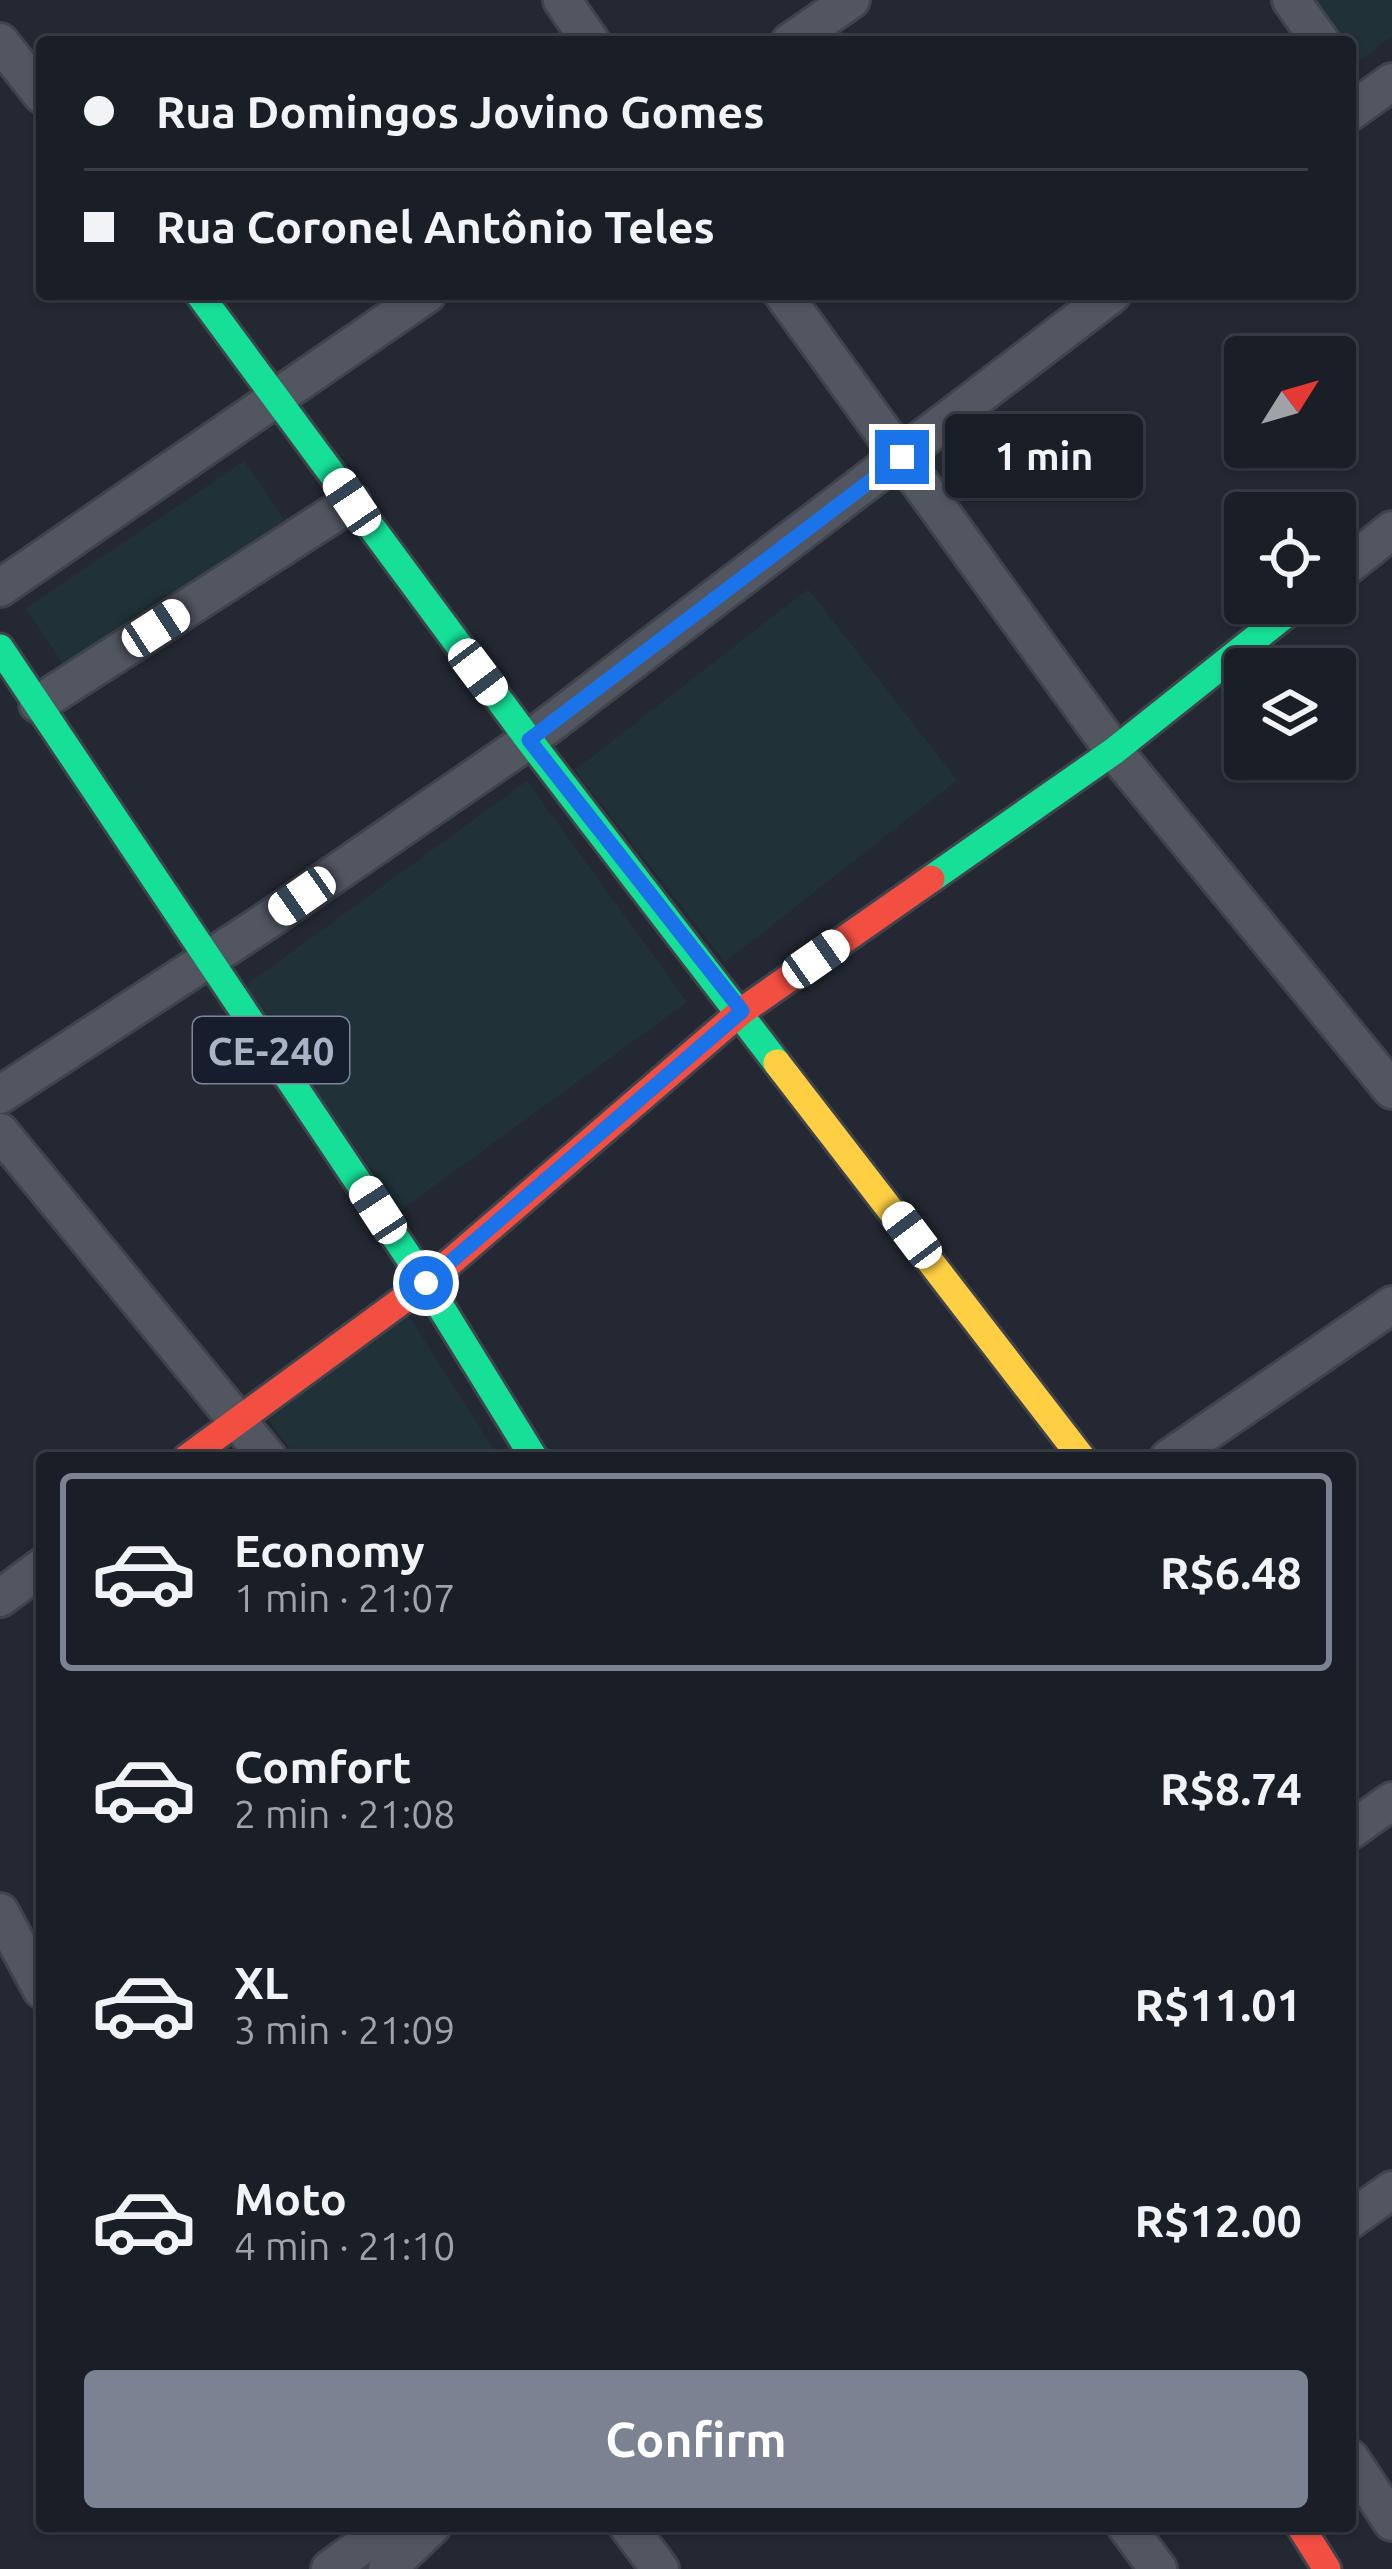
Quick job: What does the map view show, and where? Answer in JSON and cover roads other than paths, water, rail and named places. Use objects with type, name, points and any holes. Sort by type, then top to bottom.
[{"type":"street","points":[[562,0],[587,36]]},
{"type":"street","points":[[799,36],[851,0]]},
{"type":"street","points":[[1291,0],[1317,36]]},
{"type":"street","points":[[0,42],[36,87]]},
{"type":"street","points":[[204,300],[280,396],[352,502],[529,740],[1077,1452]]},
{"type":"street","points":[[0,587],[418,300]]},
{"type":"street","points":[[787,300],[1114,751],[1392,1090]]},
{"type":"street","points":[[0,1095],[529,740],[1104,300]]},
{"type":"street","points":[[38,704],[352,502]]},
{"type":"street","points":[[1356,559],[1392,530]]},
{"type":"street","points":[[195,1452],[426,1283],[742,1011],[1114,751],[1274,624]]},
{"type":"street","name":"CE-240","points":[[0,648],[426,1283],[530,1452]]},
{"type":"street","points":[[0,1132],[263,1452]]},
{"type":"street","points":[[1178,1452],[1392,1306]]},
{"type":"street","points":[[0,1598],[36,1571]]},
{"type":"street","points":[[1356,1828],[1388,1811]]},
{"type":"street","points":[[0,1912],[36,1979]]},
{"type":"street","points":[[1356,2216],[1392,2190]]},
{"type":"street","points":[[1356,2482],[1392,2522]]},
{"type":"street","points":[[330,2569],[408,2532]]},
{"type":"street","points":[[386,2569],[411,2532]]},
{"type":"street","points":[[632,2532],[660,2569]]},
{"type":"street","points":[[1130,2532],[1158,2569]]},
{"type":"street","points":[[1307,2532],[1327,2569]]}]
